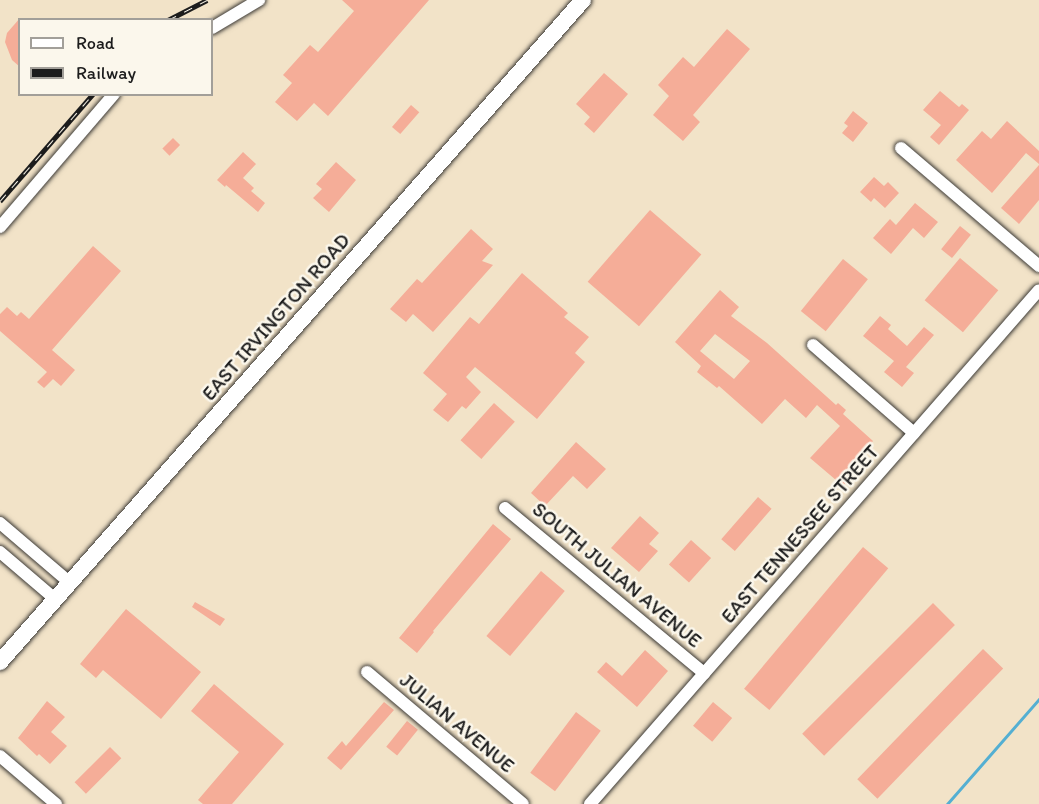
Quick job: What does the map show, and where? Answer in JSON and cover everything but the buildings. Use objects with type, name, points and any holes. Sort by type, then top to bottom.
[{"type":"street","points":[[213,27],[259,0]]},
{"type":"street","name":"EAST IRVINGTON ROAD","points":[[0,662],[583,0]]},
{"type":"street","points":[[0,227],[112,96]]},
{"type":"street","points":[[901,148],[1039,266]]},
{"type":"street","name":"EAST TENNESSEE STREET","points":[[590,804],[1039,290]]},
{"type":"street","points":[[813,345],[914,433]]},
{"type":"street","name":"SOUTH JULIAN AVENUE","points":[[505,508],[704,673]]},
{"type":"street","points":[[0,523],[69,582]]},
{"type":"street","points":[[0,552],[55,599]]},
{"type":"street","name":"JULIAN AVENUE","points":[[367,672],[523,804]]},
{"type":"street","points":[[0,756],[56,804]]},
{"type":"waterway","points":[[947,804],[1039,699]]},
{"type":"railway","points":[[172,18],[207,0]]},
{"type":"railway","points":[[0,201],[91,96]]}]
